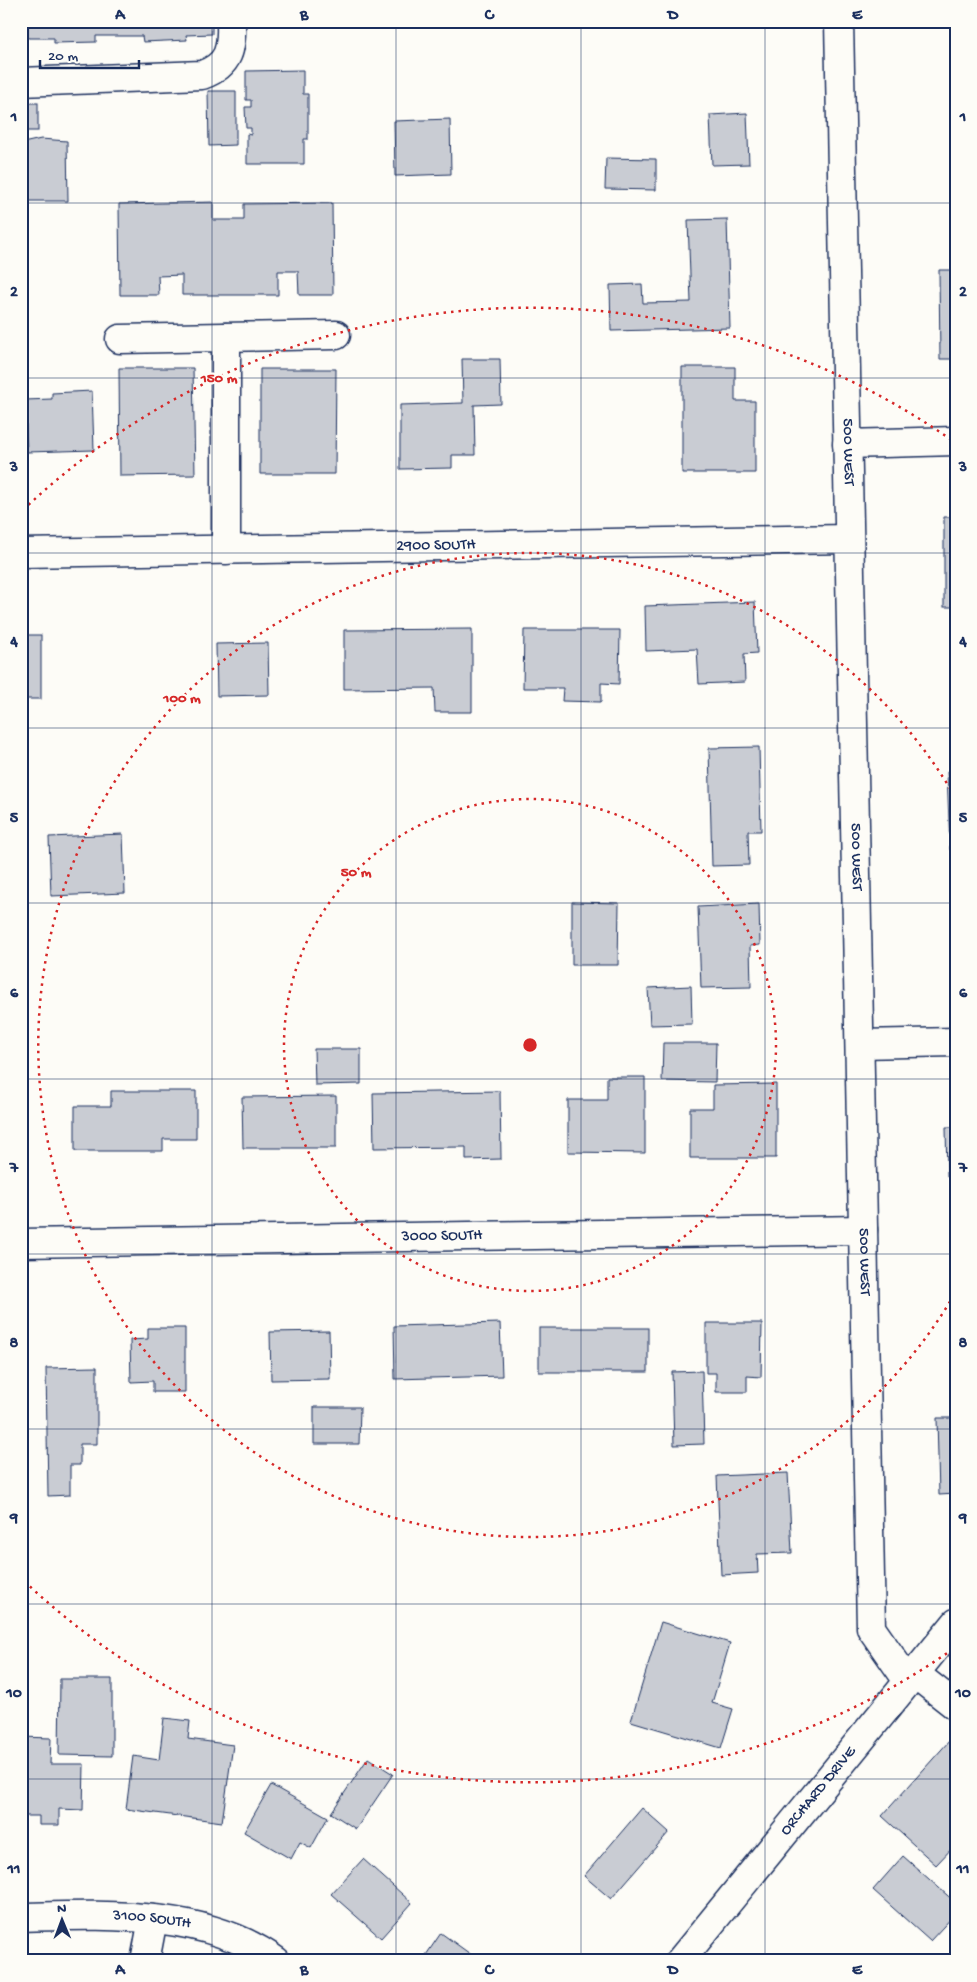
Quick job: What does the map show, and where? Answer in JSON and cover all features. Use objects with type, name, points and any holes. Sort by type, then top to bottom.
[{"type":"street","points":[[21,82],[202,75],[214,71],[230,52],[231,21]]},
{"type":"street","name":"500 WEST","points":[[839,21],[871,1628],[911,1677],[956,1706]]},
{"type":"street","points":[[120,339],[336,335]]},
{"type":"street","points":[[226,337],[226,550]]},
{"type":"street","points":[[847,444],[956,441]]},
{"type":"street","name":"2900 SOUTH","points":[[21,553],[850,539]]},
{"type":"street","points":[[860,1044],[956,1042]]},
{"type":"street","name":"3000 SOUTH","points":[[21,1244],[863,1230]]},
{"type":"street","name":"ORCHARD DRIVE","points":[[680,1961],[956,1623]]},
{"type":"street","name":"3100 SOUTH","points":[[21,1917],[103,1915],[153,1919],[206,1929],[236,1938],[276,1961]]},
{"type":"street","points":[[145,1961],[153,1919]]},
{"type":"building","points":[[28,21],[212,21],[212,34],[186,35],[187,40],[143,42],[142,36],[96,36],[96,42],[54,43],[54,38],[28,38]]},
{"type":"building","points":[[303,70],[303,94],[308,94],[308,139],[304,139],[304,164],[247,164],[247,134],[251,135],[251,128],[246,128],[245,107],[251,107],[251,100],[246,100],[246,71]]},
{"type":"building","points":[[208,91],[236,91],[236,145],[209,146]]},
{"type":"building","points":[[21,103],[38,103],[38,131],[21,131]]},
{"type":"building","points":[[747,113],[749,164],[712,165],[710,115]]},
{"type":"building","points":[[450,119],[451,174],[395,176],[394,121]]},
{"type":"building","points":[[21,139],[23,143],[41,139],[67,141],[68,201],[21,201]]},
{"type":"building","points":[[606,158],[656,159],[656,190],[605,189]]},
{"type":"building","points":[[213,202],[213,220],[244,220],[244,204],[332,203],[333,295],[299,295],[298,271],[278,271],[278,295],[182,295],[182,275],[158,276],[159,295],[120,295],[119,204]]},
{"type":"building","points":[[727,219],[730,328],[611,331],[610,285],[642,284],[643,303],[691,302],[688,220]]},
{"type":"building","points":[[939,270],[956,270],[956,359],[940,359]]},
{"type":"building","points":[[462,359],[500,359],[501,404],[474,405],[475,455],[452,455],[452,468],[400,469],[400,405],[463,403]]},
{"type":"building","points":[[682,367],[735,367],[735,401],[755,401],[755,473],[682,473]]},
{"type":"building","points":[[119,368],[193,368],[195,475],[120,476]]},
{"type":"building","points":[[260,369],[336,369],[335,474],[260,474]]},
{"type":"building","points":[[92,391],[94,450],[27,452],[25,400],[52,399],[52,393]]},
{"type":"building","points":[[944,517],[956,517],[956,607],[944,607]]},
{"type":"building","points":[[755,602],[757,653],[744,654],[745,682],[699,684],[697,649],[646,651],[645,606]]},
{"type":"building","points":[[472,629],[472,712],[435,712],[434,688],[344,689],[344,630]]},
{"type":"building","points":[[524,630],[620,630],[619,684],[601,683],[601,702],[562,701],[563,688],[523,688]]},
{"type":"building","points":[[21,635],[41,635],[41,699],[21,699]]},
{"type":"building","points":[[268,643],[269,695],[217,696],[216,644]]},
{"type":"building","points":[[953,660],[956,660],[956,735]]},
{"type":"building","points":[[759,747],[761,831],[748,831],[749,865],[712,866],[709,748]]},
{"type":"building","points":[[947,771],[956,771],[956,850],[950,850]]},
{"type":"building","points":[[123,834],[125,893],[51,896],[49,837]]},
{"type":"building","points":[[572,902],[619,903],[618,965],[572,965]]},
{"type":"building","points":[[759,904],[760,945],[750,946],[751,987],[701,988],[698,907]]},
{"type":"building","points":[[691,986],[692,1024],[650,1025],[648,988]]},
{"type":"building","points":[[663,1043],[716,1043],[715,1082],[662,1081]]},
{"type":"building","points":[[314,1049],[361,1049],[361,1084],[315,1085]]},
{"type":"building","points":[[607,1077],[645,1077],[645,1153],[568,1152],[568,1100],[607,1100]]},
{"type":"building","points":[[776,1084],[776,1158],[690,1158],[690,1108],[713,1108],[713,1085]]},
{"type":"building","points":[[111,1091],[196,1091],[196,1139],[163,1139],[163,1151],[75,1151],[75,1106],[111,1106]]},
{"type":"building","points":[[500,1091],[501,1159],[466,1160],[466,1147],[374,1148],[373,1093]]},
{"type":"building","points":[[336,1096],[336,1148],[243,1148],[242,1097]]},
{"type":"building","points":[[946,1127],[956,1127],[956,1176],[947,1176]]},
{"type":"building","points":[[500,1323],[502,1376],[395,1379],[394,1326]]},
{"type":"building","points":[[706,1323],[762,1323],[761,1377],[747,1376],[747,1392],[716,1392],[716,1373],[706,1373]]},
{"type":"building","points":[[148,1328],[185,1328],[185,1392],[153,1392],[153,1381],[131,1382],[130,1340],[148,1339]]},
{"type":"building","points":[[539,1328],[648,1328],[648,1372],[539,1372]]},
{"type":"building","points":[[329,1331],[330,1379],[271,1380],[270,1332]]},
{"type":"building","points":[[97,1367],[97,1444],[80,1444],[80,1465],[70,1465],[70,1495],[48,1496],[46,1368]]},
{"type":"building","points":[[702,1371],[704,1444],[674,1445],[672,1372]]},
{"type":"building","points":[[314,1407],[360,1407],[359,1444],[314,1444]]},
{"type":"building","points":[[937,1418],[956,1418],[956,1494],[939,1495]]},
{"type":"building","points":[[788,1473],[792,1553],[757,1554],[758,1573],[721,1575],[717,1476]]},
{"type":"building","points":[[661,1622],[730,1643],[712,1703],[733,1709],[721,1748],[631,1721]]},
{"type":"building","points":[[60,1679],[112,1679],[112,1756],[59,1755]]},
{"type":"building","points":[[164,1718],[190,1721],[188,1739],[233,1745],[222,1822],[126,1809],[133,1756],[159,1760]]},
{"type":"building","points":[[21,1737],[51,1738],[50,1764],[84,1764],[83,1810],[59,1809],[59,1825],[39,1825],[39,1816],[21,1816]]},
{"type":"building","points":[[950,1740],[956,1745],[956,1844],[936,1865],[882,1816]]},
{"type":"building","points":[[368,1758],[393,1774],[356,1829],[331,1813]]},
{"type":"building","points":[[271,1785],[328,1817],[311,1848],[300,1842],[291,1859],[244,1832]]},
{"type":"building","points":[[642,1808],[669,1832],[611,1899],[584,1876]]},
{"type":"building","points":[[903,1856],[956,1903],[956,1913],[930,1941],[873,1890]]},
{"type":"building","points":[[363,1859],[412,1903],[381,1938],[331,1894]]},
{"type":"building","points":[[441,1933],[480,1961],[422,1961]]}]
